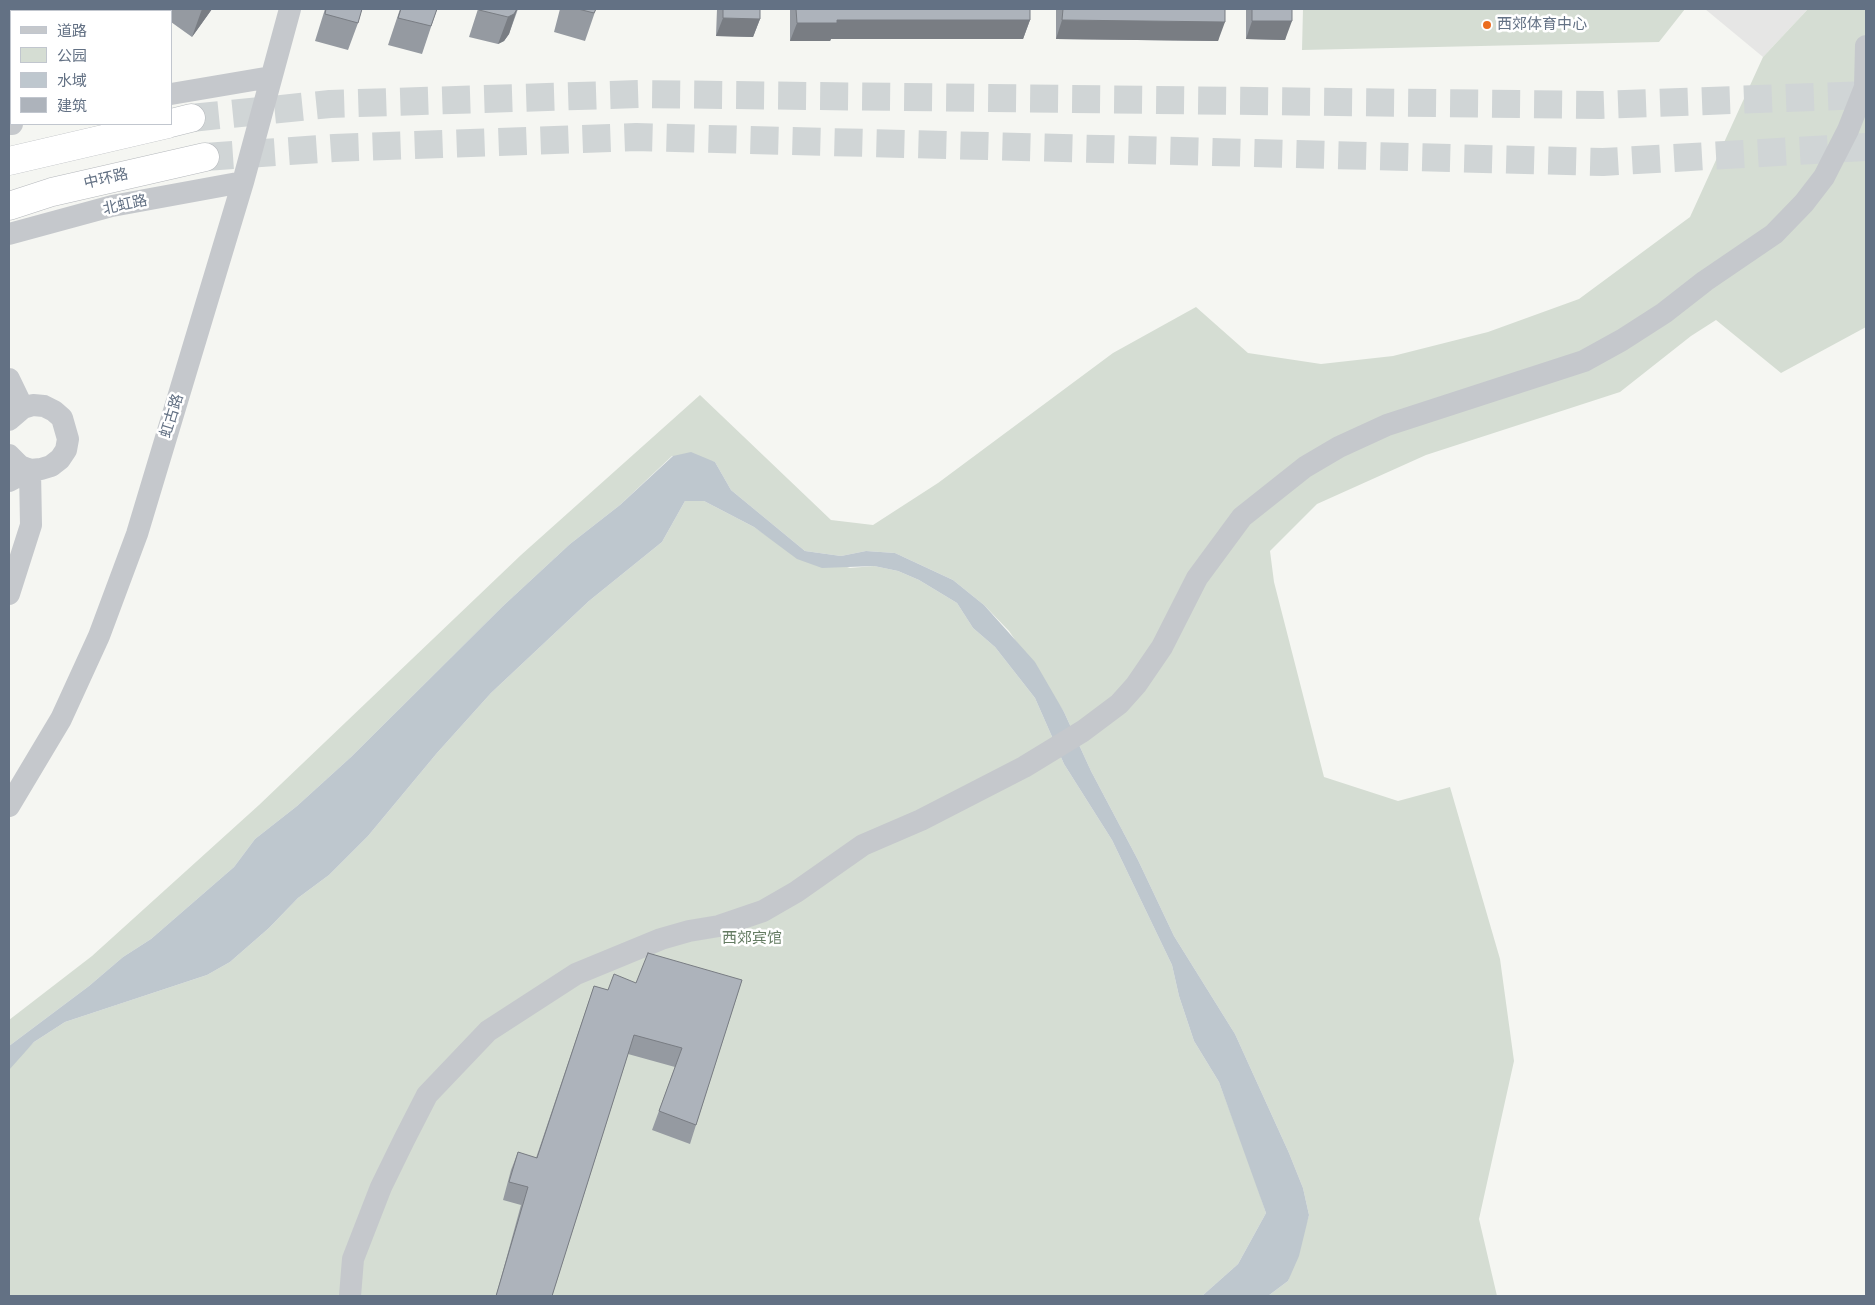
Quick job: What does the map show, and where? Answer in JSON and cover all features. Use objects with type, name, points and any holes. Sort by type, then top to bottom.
[{"type":"highway","points":[[9,161],[35,153],[163,125]]},
{"type":"highway","name":"中环路","points":[[9,206],[52,192],[205,157]]},
{"type":"street","name":"虹古路","points":[[9,806],[61,719],[102,626],[137,534],[243,182],[290,9]]},
{"type":"street","points":[[350,1296],[353,1259],[381,1187],[427,1095],[488,1031],[576,974],[661,940],[690,931],[719,926],[763,911],[796,892],[864,845],[921,820],[1024,767],[1082,731],[1119,704],[1136,685],[1162,647],[1197,578],[1242,517],[1305,467],[1339,447],[1387,425],[1584,361],[1622,340],[1664,312],[1705,281],[1774,234],[1804,203],[1824,177],[1848,130],[1865,87],[1866,46]]},
{"type":"street","points":[[172,94],[271,77]]},
{"type":"street","name":"北虹路","points":[[9,234],[112,206],[243,182]]},
{"type":"street","points":[[9,379],[16,414],[33,405],[44,406],[62,418],[68,439],[66,450],[51,466],[30,470],[9,480]]},
{"type":"street","points":[[9,455],[20,466],[30,470]]},
{"type":"street","points":[[9,594],[32,525],[30,470]]},
{"type":"shaded area","points":[[1705,9],[1808,9],[1763,57]]},
{"type":"green space","name":"西郊体育中心","points":[[1303,9],[1685,9],[1659,42],[1302,50]]},
{"type":"green space","points":[[1808,9],[1866,9],[1866,327],[1781,373],[1716,320],[1691,336],[1620,392],[1426,455],[1317,504],[1270,551],[1274,582],[1324,777],[1398,801],[1450,787],[1500,959],[1514,1061],[1479,1219],[1497,1296],[1268,1296],[1288,1281],[1309,1215],[1303,1188],[1235,1034],[1174,936],[1138,860],[1091,771],[1064,712],[1009,631],[984,605],[953,580],[895,553],[866,551],[841,556],[805,551],[731,490],[715,462],[672,456],[620,505],[570,544],[503,606],[351,757],[297,806],[255,839],[234,867],[151,939],[123,957],[89,986],[9,1046],[9,1020],[92,956],[259,805],[521,555],[700,395],[831,520],[873,525],[938,483],[1113,353],[1196,307],[1248,353],[1321,364],[1393,356],[1488,332],[1579,299],[1690,217],[1763,57]]},
{"type":"green space","name":"西郊宾馆","points":[[685,501],[704,501],[754,527],[776,542],[850,568],[874,566],[898,571],[919,580],[957,603],[973,628],[995,647],[1035,698],[1064,764],[1112,840],[1172,965],[1179,996],[1194,1041],[1219,1082],[1252,1171],[1266,1213],[1238,1264],[1202,1296],[9,1296],[9,1070],[11,1065],[34,1042],[65,1022],[207,975],[230,962],[269,928],[298,898],[329,875],[368,836],[437,753],[491,693],[589,601],[662,542]]},
{"type":"water","points":[[691,452],[715,462],[731,490],[805,551],[841,556],[866,551],[895,553],[953,580],[984,605],[1035,662],[1064,712],[1091,771],[1138,860],[1174,936],[1235,1034],[1303,1188],[1309,1215],[1299,1256],[1288,1281],[1268,1296],[1202,1296],[1238,1264],[1266,1213],[1219,1082],[1194,1041],[1179,996],[1172,965],[1112,840],[1064,764],[1035,698],[995,647],[973,628],[957,603],[919,580],[898,571],[874,566],[822,568],[797,559],[754,527],[704,501],[685,501],[662,542],[589,601],[491,693],[437,753],[368,836],[329,875],[298,898],[269,928],[230,962],[207,975],[65,1022],[34,1042],[9,1070],[9,1046],[89,986],[123,957],[151,939],[234,867],[255,839],[297,806],[351,757],[503,606],[570,544],[620,505],[673,456]]},
{"type":"building","points":[[112,9],[134,9],[134,10]]},
{"type":"building","points":[[326,9],[362,9],[358,23],[325,14]]},
{"type":"building","points":[[401,9],[437,9],[431,26],[398,18]]},
{"type":"building","points":[[480,9],[517,9],[514,14],[508,17]]},
{"type":"building","points":[[578,9],[596,9],[594,13]]},
{"type":"building","points":[[723,9],[760,9],[760,19],[723,18]]},
{"type":"building","points":[[796,9],[1030,9],[1030,20],[837,20],[837,23],[797,23]]},
{"type":"building","points":[[1063,9],[1225,9],[1225,22],[1062,20]]},
{"type":"building","points":[[1252,9],[1292,9],[1292,21],[1252,21]]},
{"type":"building","points":[[648,953],[742,980],[696,1125],[659,1111],[682,1048],[634,1035],[552,1296],[496,1296],[528,1187],[509,1182],[518,1152],[537,1158],[594,986],[608,990],[614,974],[636,983]]},
{"type":"tunnel","points":[[191,118],[330,104],[640,94],[1601,105],[1866,95]]},
{"type":"tunnel","points":[[205,157],[334,148],[636,137],[1603,162],[1866,147]]},
{"type":"place","name":"西郊体育中心","points":[[1487,25]]}]
